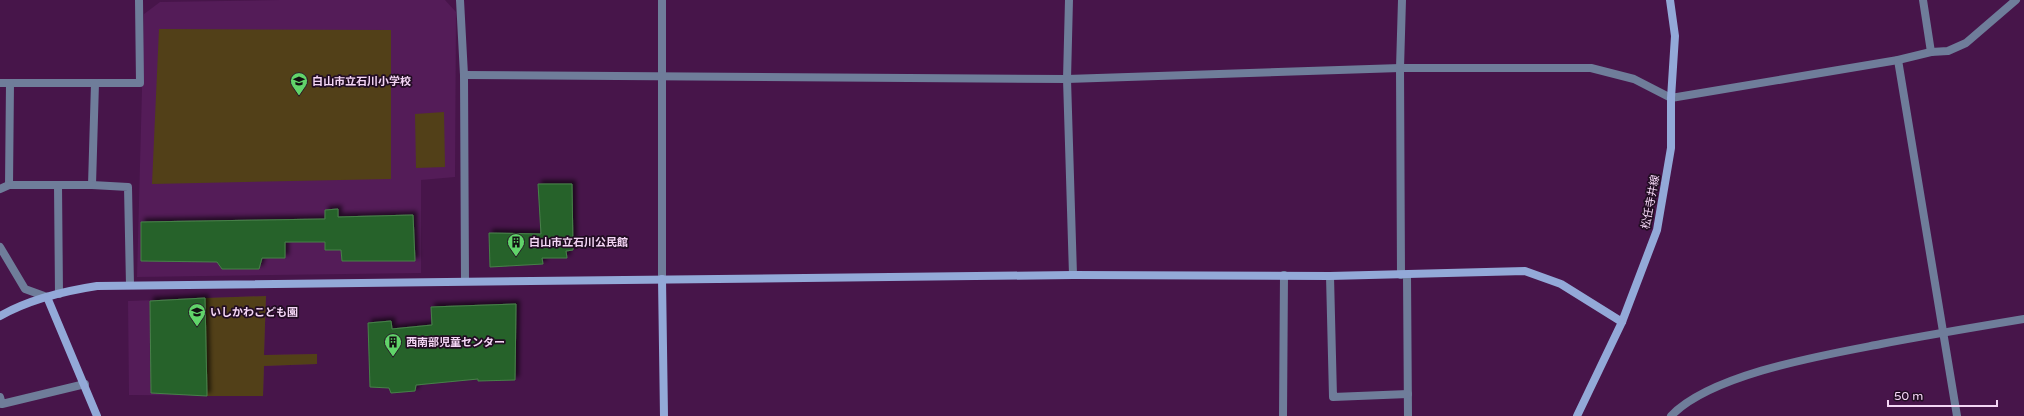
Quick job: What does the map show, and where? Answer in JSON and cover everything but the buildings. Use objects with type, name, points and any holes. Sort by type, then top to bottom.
[{"type":"street","points":[[0,84],[140,83],[139,0]]},
{"type":"street","points":[[460,0],[464,75],[465,281]]},
{"type":"street","points":[[662,0],[662,279],[664,416]]},
{"type":"street","points":[[1069,0],[1067,79],[1073,276]]},
{"type":"street","points":[[1402,0],[1400,68],[1408,416]]},
{"type":"street","name":"松任寺井線","points":[[1577,416],[1622,322],[1657,230],[1671,148],[1671,98],[1675,36],[1671,0]]},
{"type":"street","points":[[1922,0],[1931,52]]},
{"type":"street","points":[[464,75],[1067,79],[1400,68],[1591,68],[1634,79],[1671,98],[1898,60],[1931,52],[1948,51],[1966,43],[2016,0]]},
{"type":"street","points":[[1898,60],[1957,416]]},
{"type":"street","points":[[9,184],[10,83]]},
{"type":"street","points":[[92,185],[94,83]]},
{"type":"street","points":[[0,189],[9,184],[128,187],[130,285]]},
{"type":"street","points":[[58,185],[59,294]]},
{"type":"street","points":[[0,247],[25,289],[47,297],[85,384],[97,416]]},
{"type":"street","points":[[0,316],[15,308],[59,294],[97,286],[130,285],[662,279],[1284,275],[1330,276],[1525,271],[1561,284],[1622,322]]},
{"type":"street","points":[[1283,416],[1284,275]]},
{"type":"street","points":[[1330,276],[1333,397],[1408,394]]},
{"type":"street","points":[[1671,416],[1677,409],[1713,388],[1754,373],[1826,354],[1943,332],[2024,319]]},
{"type":"street","points":[[0,397],[2,404],[85,384]]},
{"type":"shaded area","name":"白山市立石川小学校","points":[[445,0],[456,12],[455,177],[421,180],[421,273],[137,277],[144,14],[160,2]]},
{"type":"shaded area","points":[[159,29],[391,30],[391,179],[152,184]]},
{"type":"shaded area","points":[[444,112],[445,167],[416,168],[415,114]]},
{"type":"shaded area","name":"いしかわこども園","points":[[266,296],[264,355],[317,354],[317,364],[264,366],[263,396],[129,395],[128,301]]},
{"type":"shaded area","points":[[266,296],[264,355],[317,354],[317,364],[264,366],[263,396],[207,396],[205,298]]},
{"type":"place","name":"白山市立石川小学校","points":[[299,96]]},
{"type":"place","name":"白山市立石川公民館","points":[[516,257]]},
{"type":"place","name":"いしかわこども園","points":[[197,327]]},
{"type":"place","name":"西南部児童センター","points":[[393,357]]}]
